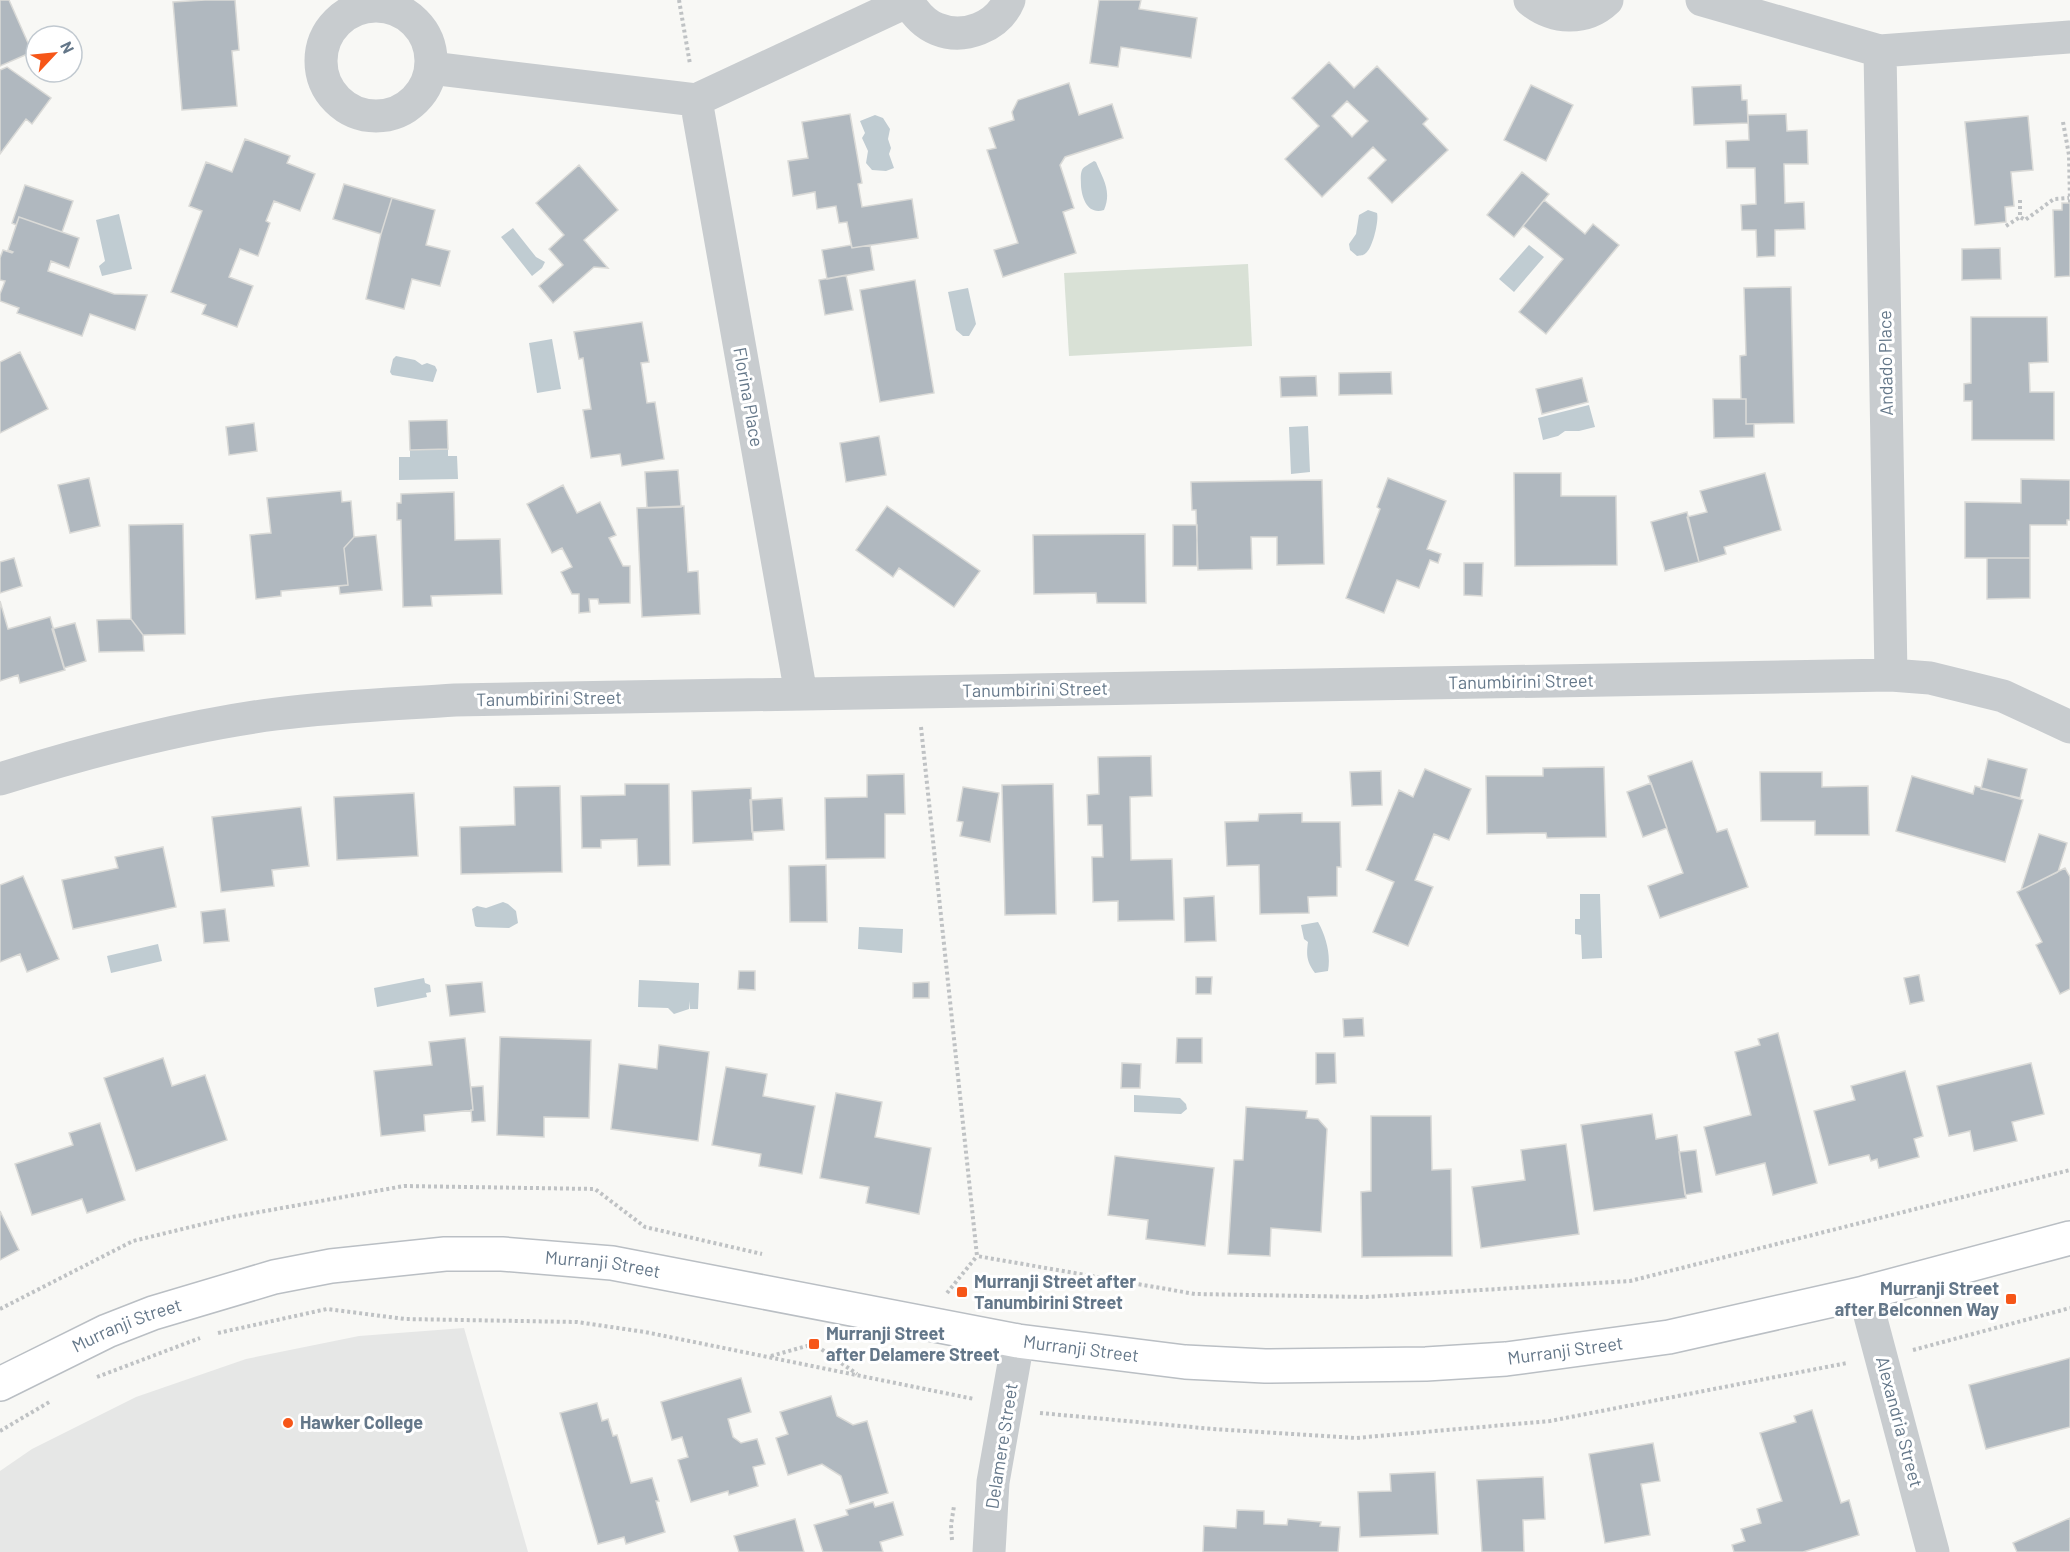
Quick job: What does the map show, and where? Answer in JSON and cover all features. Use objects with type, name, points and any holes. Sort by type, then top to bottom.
[{"type":"street","points":[[431,68],[696,100],[907,1],[920,18],[937,29],[957,34],[978,30],[996,20],[1009,0]]},
{"type":"street","points":[[1530,0],[1546,11],[1567,15],[1587,13],[1607,0]]},
{"type":"street","points":[[1702,0],[1880,51],[2070,37]]},
{"type":"street","name":"Andado Place","points":[[1880,51],[1891,675]]},
{"type":"street","name":"Florina Place","points":[[696,100],[801,694]]},
{"type":"street","name":"Tanumbirini Street","points":[[0,778],[130,741],[260,716],[325,708],[455,700],[1891,675],[1930,678],[2003,696],[2070,727]]},
{"type":"street","name":"Murranji Street","points":[[0,1384],[107,1331],[162,1310],[274,1277],[332,1266],[445,1254],[502,1254],[612,1263],[1018,1341],[1185,1362],[1265,1366],[1426,1364],[1506,1359],[1669,1337],[1864,1293],[2070,1238]]},
{"type":"street","name":"Alexandria Street","points":[[1864,1293],[1933,1552]]},
{"type":"street","name":"Delamere Street","points":[[989,1552],[993,1482],[1018,1341]]},
{"type":"path","points":[[679,0],[696,100]]},
{"type":"path","points":[[2063,122],[2069,156],[2070,203]]},
{"type":"path","points":[[2020,217],[2025,220],[2054,200],[2070,198]]},
{"type":"path","points":[[2020,200],[2020,217]]},
{"type":"path","points":[[2006,226],[2020,217]]},
{"type":"path","points":[[917,692],[977,1256],[1195,1294],[1366,1297],[1630,1281],[2070,1170]]},
{"type":"path","points":[[768,1357],[814,1344],[860,1376]]},
{"type":"shaded area","points":[[875,115],[883,118],[890,129],[889,154],[894,168],[886,171],[872,170],[866,163],[868,151],[862,138],[865,133],[860,121]]},
{"type":"shaded area","points":[[1094,161],[1107,191],[1104,210],[1098,211],[1087,205],[1081,186],[1082,170]]},
{"type":"shaded area","points":[[1368,210],[1377,213],[1375,233],[1367,252],[1357,256],[1350,250],[1349,244],[1356,234],[1359,215]]},
{"type":"shaded area","points":[[119,214],[132,269],[102,276],[99,266],[105,261],[96,220]]},
{"type":"shaded area","points":[[513,228],[536,257],[545,262],[542,268],[532,276],[501,237]]},
{"type":"shaded area","points":[[1529,245],[1544,257],[1514,292],[1499,279]]},
{"type":"shaded area","points":[[1248,264],[1252,346],[1069,356],[1064,273]]},
{"type":"shaded area","points":[[968,288],[976,324],[969,336],[963,336],[956,330],[948,292]]},
{"type":"shaded area","points":[[552,339],[561,389],[537,393],[529,343]]},
{"type":"shaded area","points":[[396,356],[415,360],[422,365],[427,363],[435,366],[437,370],[433,382],[392,375],[390,372]]},
{"type":"shaded area","points":[[1589,405],[1595,427],[1579,431],[1565,431],[1558,436],[1543,440],[1538,418]]},
{"type":"shaded area","points":[[1308,426],[1310,472],[1291,474],[1289,427]]},
{"type":"shaded area","points":[[448,449],[448,456],[457,456],[458,479],[399,480],[399,457],[410,457],[410,450]]},
{"type":"shaded area","points":[[1580,894],[1600,894],[1602,958],[1582,959],[1581,935],[1575,934],[1575,919],[1580,919]]},
{"type":"shaded area","points":[[503,902],[516,911],[518,923],[509,928],[475,926],[472,909],[477,906],[486,908]]},
{"type":"shaded area","points":[[1318,922],[1327,946],[1329,965],[1328,971],[1315,973],[1309,962],[1308,942],[1304,939],[1301,925]]},
{"type":"shaded area","points":[[859,927],[903,929],[902,953],[858,949]]},
{"type":"shaded area","points":[[158,944],[162,961],[111,973],[107,956]]},
{"type":"shaded area","points":[[424,978],[425,983],[430,985],[431,992],[426,993],[427,997],[377,1007],[374,988]]},
{"type":"shaded area","points":[[639,980],[699,983],[698,1009],[690,1009],[689,1001],[689,1009],[674,1014],[668,1008],[638,1007]]},
{"type":"shaded area","points":[[1134,1095],[1180,1098],[1186,1104],[1187,1109],[1181,1114],[1134,1112]]},
{"type":"shaded area","name":"Hawker College","points":[[464,1328],[528,1552],[0,1552],[0,1471],[32,1449],[136,1397],[246,1359],[359,1336]]},
{"type":"building","points":[[0,0],[9,0],[24,34],[24,56],[0,66]]},
{"type":"building","points":[[235,0],[239,50],[232,51],[237,106],[182,110],[173,2]]},
{"type":"building","points":[[1099,0],[1141,0],[1139,9],[1197,18],[1191,58],[1121,47],[1118,67],[1090,63]]},
{"type":"building","points":[[1329,62],[1354,88],[1377,66],[1428,119],[1423,124],[1448,150],[1392,203],[1368,178],[1386,160],[1373,147],[1322,197],[1285,159],[1319,126],[1292,98]],"holes":[[[1347,101],[1368,121],[1352,137],[1332,116]]]},
{"type":"building","points":[[7,67],[24,79],[24,84],[31,84],[51,98],[32,124],[26,119],[0,154],[0,70]]},
{"type":"building","points":[[1069,83],[1079,115],[1112,104],[1123,138],[1065,157],[1060,165],[1074,208],[1063,212],[1076,253],[1003,277],[994,250],[1018,243],[987,150],[996,148],[989,128],[1014,120],[1012,112],[1018,100]]},
{"type":"building","points":[[1531,85],[1573,105],[1546,161],[1504,140]]},
{"type":"building","points":[[1741,85],[1742,100],[1747,100],[1748,123],[1694,125],[1692,87]]},
{"type":"building","points":[[850,114],[862,183],[858,184],[862,207],[912,199],[918,238],[852,248],[847,222],[839,223],[836,206],[817,209],[815,192],[793,196],[788,161],[808,158],[802,122]]},
{"type":"building","points":[[1786,114],[1787,131],[1807,130],[1808,164],[1784,164],[1785,203],[1804,202],[1805,229],[1775,230],[1775,256],[1757,257],[1756,230],[1742,230],[1741,205],[1756,204],[1755,168],[1727,168],[1726,141],[1749,140],[1748,115]]},
{"type":"building","points":[[2028,116],[2033,170],[2011,172],[2014,206],[2005,207],[2006,222],[1975,225],[1965,122]]},
{"type":"building","points":[[245,139],[290,156],[287,163],[315,174],[300,211],[274,201],[266,221],[270,223],[258,256],[240,249],[229,277],[253,286],[237,327],[202,314],[206,305],[171,292],[202,211],[189,206],[206,162],[232,172]]},
{"type":"building","points":[[579,165],[618,210],[584,240],[608,268],[594,267],[553,303],[539,286],[563,265],[549,249],[564,235],[536,203]]},
{"type":"building","points":[[1522,172],[1549,194],[1514,237],[1487,215]]},
{"type":"building","points":[[344,184],[392,198],[381,234],[333,219]]},
{"type":"building","points":[[25,185],[73,201],[62,232],[19,217],[16,225],[12,223]]},
{"type":"building","points":[[392,198],[435,210],[426,245],[450,251],[440,286],[412,279],[404,309],[366,299]]},
{"type":"building","points":[[1544,200],[1585,234],[1593,224],[1619,245],[1546,334],[1519,312],[1563,259],[1523,226]]},
{"type":"building","points":[[2062,203],[2070,203],[2070,276],[2055,277],[2053,210],[2062,210]]},
{"type":"building","points":[[19,217],[79,238],[69,268],[51,261],[48,271],[114,294],[147,295],[135,330],[90,314],[82,336],[17,313],[19,308],[0,301],[5,281],[0,280],[0,258],[3,250],[13,252],[8,250]]},
{"type":"building","points":[[851,245],[852,248],[870,245],[874,270],[827,279],[822,250]]},
{"type":"building","points":[[2000,248],[2001,279],[1962,280],[1962,249]]},
{"type":"building","points":[[846,275],[853,310],[825,315],[819,280]]},
{"type":"building","points":[[915,280],[934,393],[880,402],[860,290]]},
{"type":"building","points":[[1791,287],[1794,423],[1746,424],[1746,399],[1741,399],[1740,356],[1746,355],[1744,288]]},
{"type":"building","points":[[1971,317],[2047,317],[2048,362],[2029,363],[2030,392],[2054,392],[2054,440],[1972,440],[1972,401],[1964,401],[1964,384],[1971,383]]},
{"type":"building","points":[[642,322],[649,362],[641,363],[647,403],[655,402],[664,459],[622,466],[620,454],[591,458],[583,410],[591,409],[583,358],[579,359],[574,332]]},
{"type":"building","points":[[20,352],[48,409],[0,433],[0,362]]},
{"type":"building","points":[[1391,372],[1392,394],[1339,395],[1339,373]]},
{"type":"building","points":[[1316,376],[1317,396],[1281,397],[1280,377]]},
{"type":"building","points":[[1582,378],[1588,402],[1542,414],[1536,389]]},
{"type":"building","points":[[1713,399],[1746,399],[1746,424],[1754,424],[1754,437],[1714,438]]},
{"type":"building","points":[[447,420],[448,449],[410,450],[409,421]]},
{"type":"building","points":[[254,423],[257,451],[229,455],[226,427]]},
{"type":"building","points":[[879,436],[886,475],[846,482],[840,443]]},
{"type":"building","points":[[678,470],[681,507],[647,508],[645,472]]},
{"type":"building","points":[[1514,473],[1561,473],[1561,496],[1616,496],[1617,565],[1515,566]]},
{"type":"building","points":[[1765,473],[1781,530],[1724,547],[1726,554],[1699,562],[1687,517],[1707,512],[1700,491]]},
{"type":"building","points":[[89,478],[100,526],[70,533],[58,485]]},
{"type":"building","points":[[1388,478],[1446,501],[1427,549],[1441,554],[1438,563],[1430,560],[1419,588],[1397,580],[1384,613],[1346,598],[1380,509],[1377,507]]},
{"type":"building","points":[[2021,479],[2070,480],[2070,520],[2067,520],[2067,525],[2030,525],[2030,558],[1965,558],[1965,502],[2021,503]]},
{"type":"building","points":[[1322,480],[1324,564],[1277,565],[1277,537],[1251,537],[1252,569],[1198,570],[1196,510],[1192,510],[1191,482]]},
{"type":"building","points":[[563,485],[577,513],[600,502],[616,535],[609,538],[623,566],[630,566],[630,603],[599,604],[598,599],[589,599],[590,612],[579,613],[579,594],[572,594],[561,572],[572,567],[562,548],[552,553],[527,504]]},
{"type":"building","points":[[341,491],[342,502],[351,501],[354,537],[344,548],[348,585],[281,591],[281,596],[256,599],[250,535],[271,533],[267,498]]},
{"type":"building","points":[[454,492],[455,540],[500,539],[502,594],[431,596],[432,606],[403,607],[401,520],[397,520],[397,503],[401,503],[401,494]]},
{"type":"building","points":[[684,506],[688,572],[698,571],[700,614],[642,617],[637,508]]},
{"type":"building","points":[[887,506],[980,571],[954,607],[899,568],[893,577],[856,550]]},
{"type":"building","points":[[1687,512],[1699,562],[1665,571],[1651,522]]},
{"type":"building","points":[[183,524],[185,634],[143,635],[131,619],[129,525]]},
{"type":"building","points":[[1173,525],[1197,525],[1197,566],[1173,566]]},
{"type":"building","points":[[1145,534],[1146,603],[1097,603],[1096,593],[1034,594],[1033,535]]},
{"type":"building","points":[[376,535],[382,590],[340,594],[339,586],[348,585],[344,548],[354,537]]},
{"type":"building","points":[[14,558],[22,586],[0,593],[0,562]]},
{"type":"building","points":[[1987,558],[2030,558],[2030,598],[1987,599]]},
{"type":"building","points":[[1464,563],[1483,563],[1482,596],[1464,595]]},
{"type":"building","points":[[0,601],[8,629],[50,617],[65,670],[20,683],[18,675],[0,681]]},
{"type":"building","points":[[131,619],[143,635],[144,651],[99,652],[97,620]]},
{"type":"building","points":[[75,623],[86,661],[64,668],[52,629]]},
{"type":"building","points":[[1151,756],[1152,796],[1130,797],[1131,860],[1172,859],[1174,920],[1118,921],[1118,901],[1093,902],[1092,857],[1103,857],[1102,825],[1088,825],[1087,795],[1099,794],[1098,757]]},
{"type":"building","points":[[1988,759],[2027,769],[2020,798],[1981,789]]},
{"type":"building","points":[[1692,761],[1717,832],[1727,829],[1748,887],[1660,918],[1648,886],[1683,873],[1648,776]]},
{"type":"building","points":[[1604,767],[1606,837],[1547,838],[1546,833],[1487,834],[1486,776],[1543,776],[1543,768]]},
{"type":"building","points":[[1425,769],[1471,789],[1449,840],[1434,834],[1415,880],[1433,887],[1408,946],[1373,932],[1394,882],[1366,870],[1399,790],[1413,797]]},
{"type":"building","points":[[1381,771],[1382,805],[1352,806],[1350,772]]},
{"type":"building","points":[[1760,772],[1822,772],[1822,787],[1868,786],[1869,835],[1815,835],[1815,821],[1761,821]]},
{"type":"building","points":[[904,774],[905,814],[885,814],[885,858],[826,859],[825,798],[867,797],[867,775]]},
{"type":"building","points":[[1912,776],[1973,794],[1975,786],[2023,800],[2005,862],[1896,831]]},
{"type":"building","points":[[1651,783],[1667,828],[1643,837],[1627,792]]},
{"type":"building","points":[[625,784],[669,784],[670,865],[638,866],[637,839],[601,840],[601,848],[582,848],[581,796],[625,795]]},
{"type":"building","points":[[1053,784],[1056,914],[1005,915],[1002,785]]},
{"type":"building","points":[[560,786],[562,872],[461,874],[460,827],[515,825],[514,787]]},
{"type":"building","points":[[963,787],[999,793],[990,842],[960,836],[963,822],[957,821]]},
{"type":"building","points":[[751,788],[753,840],[693,843],[692,791]]},
{"type":"building","points":[[414,793],[418,856],[337,860],[334,797]]},
{"type":"building","points":[[782,798],[784,830],[752,832],[750,800]]},
{"type":"building","points":[[301,807],[309,866],[272,870],[274,886],[221,892],[212,817]]},
{"type":"building","points":[[1302,813],[1302,822],[1340,822],[1341,867],[1337,867],[1337,896],[1308,897],[1309,913],[1260,914],[1259,865],[1227,866],[1225,822],[1258,821],[1259,814]]},
{"type":"building","points":[[2039,834],[2067,843],[2058,872],[2021,890]]},
{"type":"building","points":[[163,847],[176,907],[73,929],[62,880],[118,868],[115,857]]},
{"type":"building","points":[[826,865],[827,922],[790,922],[789,866]]},
{"type":"building","points":[[2065,868],[2070,877],[2070,989],[2060,994],[2036,945],[2042,942],[2017,892]]},
{"type":"building","points":[[23,876],[59,959],[27,972],[20,954],[0,962],[0,885]]},
{"type":"building","points":[[1214,896],[1216,941],[1185,942],[1184,898]]},
{"type":"building","points":[[225,909],[229,941],[204,943],[201,912]]},
{"type":"building","points":[[739,971],[755,971],[755,990],[738,989]]},
{"type":"building","points":[[1919,975],[1924,1001],[1910,1004],[1904,978]]},
{"type":"building","points":[[1196,977],[1212,977],[1211,994],[1196,994]]},
{"type":"building","points":[[482,982],[485,1012],[450,1016],[446,985]]},
{"type":"building","points":[[929,982],[929,998],[913,998],[913,983]]},
{"type":"building","points":[[1363,1018],[1364,1036],[1344,1037],[1343,1019]]},
{"type":"building","points":[[1778,1033],[1817,1183],[1773,1195],[1765,1163],[1716,1175],[1704,1127],[1751,1115],[1735,1052],[1760,1045],[1758,1039]]},
{"type":"building","points":[[500,1037],[591,1040],[589,1118],[544,1117],[544,1137],[497,1135]]},
{"type":"building","points":[[465,1038],[473,1110],[424,1115],[425,1131],[381,1136],[374,1071],[432,1065],[429,1042]]},
{"type":"building","points":[[1177,1038],[1202,1038],[1202,1063],[1176,1063]]},
{"type":"building","points":[[659,1045],[709,1052],[698,1141],[611,1129],[619,1064],[657,1069]]},
{"type":"building","points":[[1316,1053],[1335,1053],[1336,1083],[1316,1084]]},
{"type":"building","points":[[163,1058],[172,1086],[205,1075],[227,1140],[136,1171],[104,1078]]},
{"type":"building","points":[[1122,1063],[1141,1064],[1140,1088],[1121,1088]]},
{"type":"building","points":[[2031,1063],[2044,1114],[2012,1122],[2017,1141],[1974,1151],[1970,1131],[1949,1136],[1937,1086]]},
{"type":"building","points":[[726,1067],[767,1074],[763,1096],[815,1106],[802,1174],[759,1166],[761,1154],[712,1145]]},
{"type":"building","points":[[1905,1071],[1923,1136],[1914,1139],[1919,1157],[1879,1168],[1877,1159],[1871,1161],[1869,1155],[1829,1165],[1814,1111],[1855,1100],[1851,1086]]},
{"type":"building","points":[[483,1086],[485,1121],[472,1122],[471,1087]]},
{"type":"building","points":[[836,1093],[882,1102],[875,1137],[931,1148],[919,1214],[866,1203],[869,1187],[820,1178]]},
{"type":"building","points":[[1246,1107],[1307,1111],[1306,1118],[1318,1119],[1327,1129],[1321,1232],[1271,1228],[1270,1256],[1228,1254],[1234,1160],[1243,1160]]},
{"type":"building","points":[[1652,1114],[1656,1139],[1677,1135],[1686,1198],[1594,1211],[1581,1125]]},
{"type":"building","points":[[1371,1116],[1431,1116],[1432,1170],[1451,1169],[1452,1256],[1362,1257],[1361,1192],[1371,1191]]},
{"type":"building","points":[[100,1123],[125,1200],[87,1213],[82,1199],[32,1215],[15,1164],[73,1145],[69,1133]]},
{"type":"building","points":[[1566,1144],[1579,1234],[1481,1248],[1472,1187],[1525,1180],[1521,1150]]},
{"type":"building","points":[[1696,1150],[1702,1192],[1685,1195],[1679,1152]]},
{"type":"building","points":[[1115,1156],[1214,1168],[1205,1246],[1146,1239],[1148,1220],[1108,1215]]},
{"type":"building","points":[[0,1211],[19,1250],[0,1260]]},
{"type":"building","points":[[2070,1358],[2070,1427],[1986,1449],[1969,1385]]},
{"type":"building","points":[[741,1378],[751,1412],[728,1419],[733,1437],[741,1443],[757,1439],[765,1464],[753,1467],[758,1486],[729,1495],[728,1491],[691,1502],[678,1460],[688,1457],[682,1437],[672,1440],[661,1402]]},
{"type":"building","points":[[831,1396],[837,1416],[853,1425],[867,1421],[888,1493],[850,1504],[841,1476],[822,1464],[788,1475],[776,1438],[788,1434],[780,1412]]},
{"type":"building","points":[[597,1403],[602,1421],[608,1419],[613,1436],[617,1435],[631,1483],[652,1478],[665,1532],[626,1544],[624,1537],[598,1544],[560,1413]]},
{"type":"building","points":[[1812,1410],[1841,1503],[1849,1500],[1859,1535],[1803,1552],[1734,1552],[1732,1545],[1745,1541],[1741,1529],[1761,1523],[1757,1509],[1782,1501],[1760,1433],[1796,1422],[1794,1416]]},
{"type":"building","points":[[1653,1443],[1660,1481],[1641,1484],[1650,1535],[1605,1543],[1589,1454]]},
{"type":"building","points":[[1435,1472],[1438,1534],[1360,1537],[1358,1492],[1391,1491],[1390,1474]]},
{"type":"building","points":[[1543,1477],[1545,1519],[1523,1520],[1524,1552],[1482,1552],[1477,1480]]},
{"type":"building","points":[[873,1502],[875,1507],[893,1502],[903,1535],[880,1542],[883,1552],[823,1552],[814,1525],[848,1515],[846,1510]]},
{"type":"building","points":[[1237,1510],[1264,1511],[1264,1524],[1287,1525],[1288,1519],[1321,1522],[1320,1526],[1340,1527],[1338,1552],[1203,1552],[1204,1526],[1236,1528]]},
{"type":"building","points":[[2070,1518],[2070,1552],[2017,1552],[2013,1543]]},
{"type":"building","points":[[795,1519],[804,1552],[739,1552],[734,1536]]},
{"type":"place","name":"Murranji Street after Tanumbirini Street","points":[[962,1292]]},
{"type":"place","name":"Murranji Street after Belconnen Way","points":[[2011,1299]]},
{"type":"place","name":"Murranji Street after Delamere Street","points":[[814,1344]]},
{"type":"place","name":"Hawker College","points":[[288,1423]]}]
